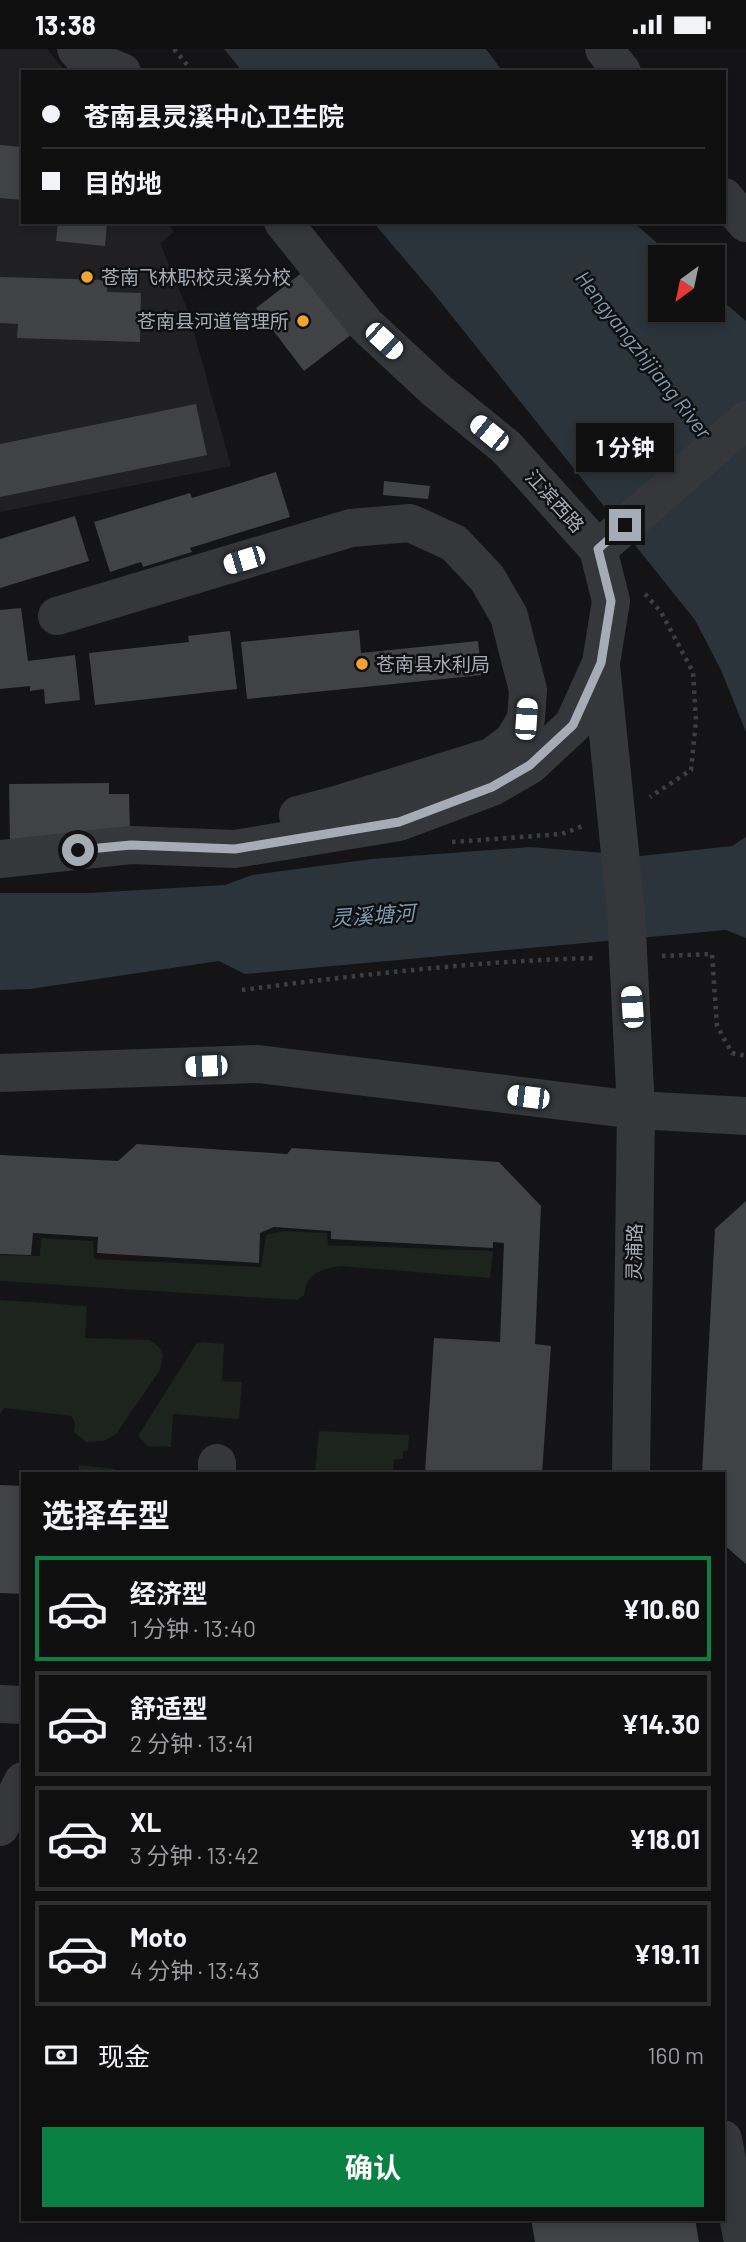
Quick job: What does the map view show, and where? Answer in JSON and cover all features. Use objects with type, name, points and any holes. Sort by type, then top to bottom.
[{"type":"street","points":[[604,49],[620,70]]},
{"type":"street","points":[[80,53],[118,70]]},
{"type":"street","points":[[726,199],[746,223]]},
{"type":"street","name":"江滨西路","points":[[0,859],[131,845],[235,849],[399,822],[492,787],[530,765],[573,725],[601,663],[611,601],[598,549],[506,447],[436,390],[366,325],[286,224]]},
{"type":"street","points":[[598,549],[746,420]]},
{"type":"street","points":[[57,616],[351,528],[410,523],[454,544],[487,578],[509,616],[528,690],[526,719],[513,741],[491,757],[279,820],[202,838],[131,845]]},
{"type":"street","name":"灵浦路","points":[[601,663],[626,912],[636,1109],[631,1472]]},
{"type":"street","points":[[0,1073],[258,1064],[636,1109],[746,1116]]},
{"type":"street","points":[[0,1704],[21,1705]]},
{"type":"street","points":[[0,1828],[21,1785]]},
{"type":"street","points":[[725,2149],[743,2242]]},
{"type":"path","points":[[174,49],[192,70]]},
{"type":"path","points":[[242,990],[385,972]]},
{"type":"shaded area","name":"苍南飞林职校灵溪分校","points":[[0,49],[47,49],[64,70],[21,70],[21,224],[168,224],[174,232],[160,243],[188,311],[231,466],[0,512]]},
{"type":"shaded area","points":[[284,1231],[327,1233],[328,1245],[493,1251],[490,1278],[340,1266],[316,1273],[308,1281],[304,1295],[297,1300],[0,1281],[0,1255],[40,1256],[41,1238],[93,1241],[94,1259],[261,1267],[266,1235]]},
{"type":"shaded area","points":[[0,1300],[87,1306],[85,1338],[150,1340],[158,1346],[163,1354],[160,1370],[116,1434],[104,1441],[86,1442],[74,1432],[75,1422],[71,1416],[4,1408],[0,1414]]},
{"type":"shaded area","points":[[196,1344],[224,1344],[222,1381],[242,1382],[239,1419],[173,1414],[171,1447],[148,1446],[138,1436]]},
{"type":"shaded area","points":[[319,1431],[409,1435],[408,1450],[403,1451],[403,1459],[394,1459],[393,1472],[315,1472]]},
{"type":"shaded area","points":[[79,1465],[115,1469],[115,1472],[79,1472]]},
{"type":"water","points":[[224,49],[486,49],[502,70],[241,70]]},
{"type":"water","name":"Hengyangzhijiang River","points":[[375,224],[635,224],[659,245],[648,245],[648,322],[725,322],[725,303],[746,321],[746,732],[721,670],[695,620],[435,295]]},
{"type":"water","name":"灵溪塘河","points":[[746,837],[746,938],[726,930],[245,974],[219,961],[30,989],[0,990],[0,893],[89,893],[225,885],[252,875],[372,859],[530,847],[641,856],[732,846]]},
{"type":"building","points":[[0,145],[21,147],[21,200],[0,198]]},
{"type":"building","points":[[58,224],[107,224],[105,246],[56,241]]},
{"type":"building","name":"苍南县河道管理所","points":[[303,272],[351,335],[304,371],[256,308]]},
{"type":"building","points":[[0,277],[107,280],[107,292],[141,293],[140,342],[17,338],[18,324],[0,323]]},
{"type":"building","points":[[196,404],[207,455],[0,497],[0,444]]},
{"type":"building","points":[[276,472],[290,517],[190,548],[192,552],[143,567],[141,562],[110,572],[94,522],[190,493],[192,498]]},
{"type":"building","points":[[384,481],[430,486],[428,499],[383,495]]},
{"type":"building","points":[[75,516],[89,561],[0,588],[0,539]]},
{"type":"building","points":[[21,608],[28,661],[75,655],[80,700],[45,704],[44,689],[30,691],[30,686],[0,689],[0,610]]},
{"type":"building","name":"苍南县水利局","points":[[359,630],[361,653],[478,641],[482,675],[247,699],[241,642]]},
{"type":"building","points":[[230,631],[237,689],[95,705],[89,653],[189,642],[188,636]]},
{"type":"building","points":[[109,783],[109,794],[129,794],[130,833],[10,846],[9,784]]},
{"type":"building","points":[[137,1144],[287,1154],[292,1148],[499,1162],[541,1206],[535,1344],[551,1346],[542,1472],[425,1472],[434,1338],[500,1342],[504,1243],[493,1242],[493,1248],[331,1239],[331,1231],[274,1227],[260,1233],[259,1263],[97,1253],[98,1237],[33,1233],[31,1255],[0,1254],[0,1155],[118,1161]]},
{"type":"building","points":[[746,1201],[746,1564],[725,1546],[725,1472],[702,1472],[715,1229]]},
{"type":"building","points":[[0,1485],[21,1486],[21,1594],[0,1593]]},
{"type":"building","points":[[531,2221],[695,2221],[699,2242],[535,2242]]},
{"type":"place","name":"苍南飞林职校灵溪分校","points":[[87,277]]},
{"type":"place","name":"苍南县河道管理所","points":[[303,321]]},
{"type":"place","name":"苍南县水利局","points":[[362,664]]},
{"type":"route","points":[[78,850],[131,845],[235,849],[399,822],[492,787],[530,765],[573,725],[601,663],[611,601],[598,549],[625,525]]}]
